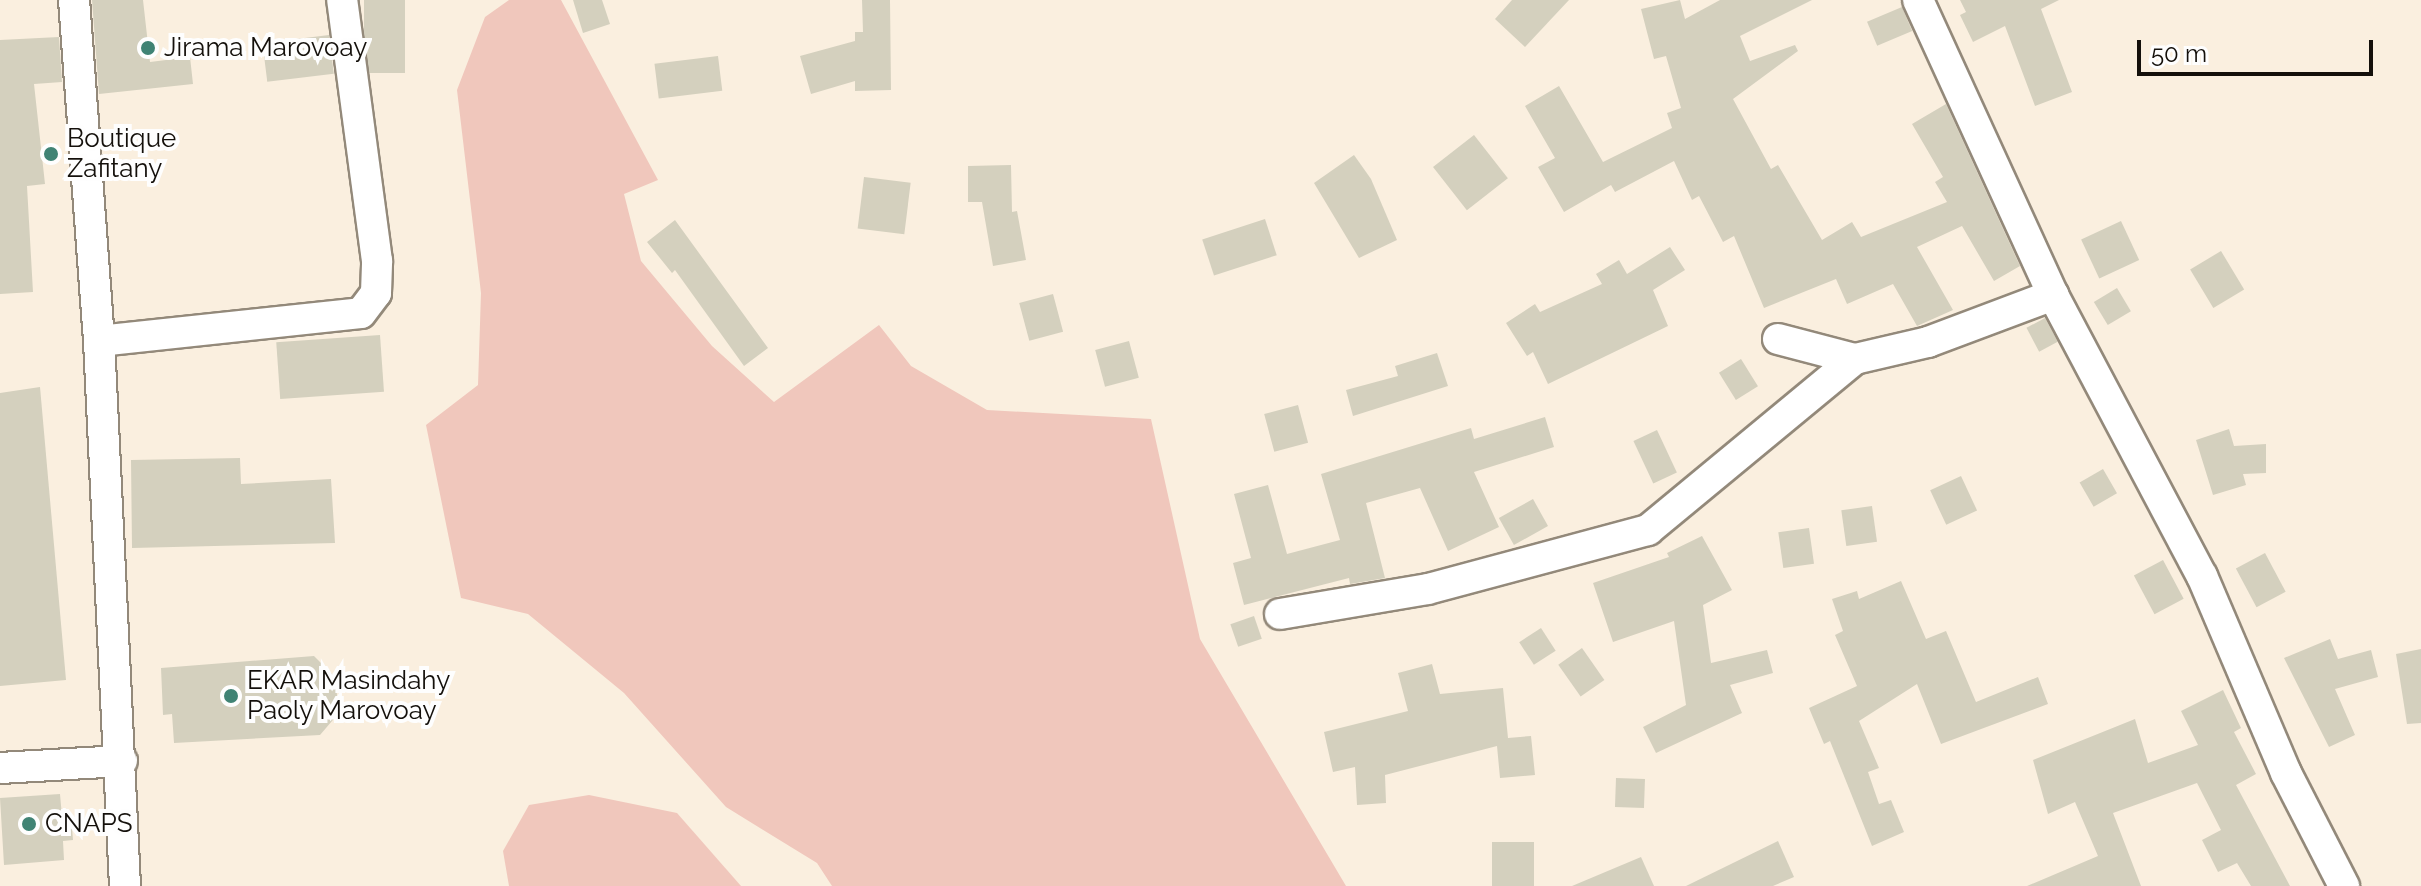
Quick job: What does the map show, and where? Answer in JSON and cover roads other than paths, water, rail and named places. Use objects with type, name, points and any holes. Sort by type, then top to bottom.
[{"type":"street","points":[[74,0],[99,341],[122,761],[125,886]]},
{"type":"street","points":[[99,341],[361,313],[376,293],[377,261],[342,0]]},
{"type":"street","points":[[1918,0],[2053,295],[2202,576],[2286,773],[2344,886]]},
{"type":"street","points":[[1280,614],[1428,589],[1648,530],[1855,359],[1928,342],[2053,295]]},
{"type":"street","points":[[1778,339],[1855,359]]},
{"type":"street","points":[[0,768],[122,761]]},
{"type":"place","name":"Jirama Marovoay","points":[[148,48]]},
{"type":"place","name":"Boutique Zafitany","points":[[51,154]]},
{"type":"place","name":"EKAR Masindahy Paoly Marovoay","points":[[231,696]]},
{"type":"place","name":"CNAPS","points":[[29,824]]}]
